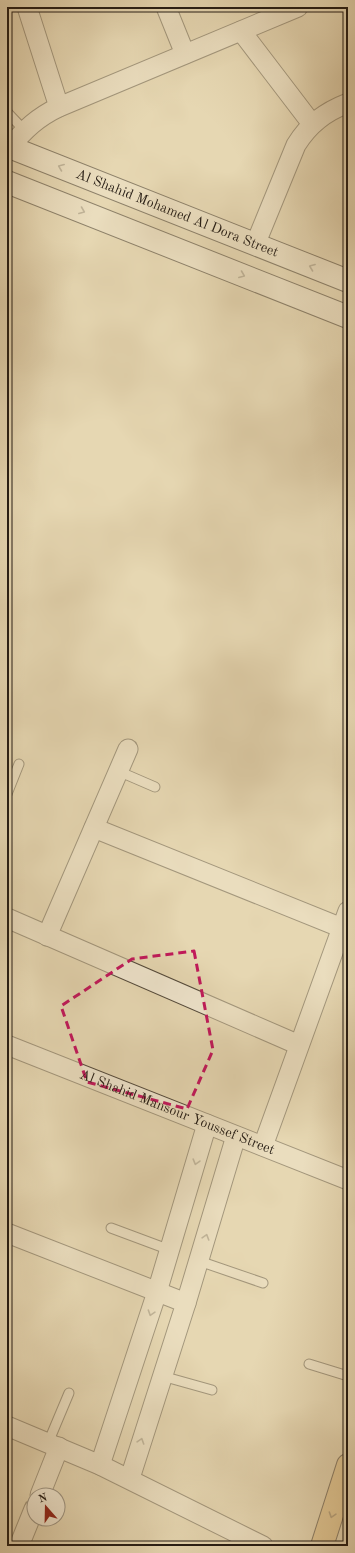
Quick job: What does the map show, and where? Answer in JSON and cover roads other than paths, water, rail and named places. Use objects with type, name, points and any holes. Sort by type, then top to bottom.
[{"type":"main road","name":"Al Shahid Mohamed Al Dora Street","points":[[8,146],[226,234],[348,281]]},
{"type":"main road","points":[[7,182],[348,317]]},
{"type":"main road","points":[[212,263],[226,234]]},
{"type":"main road","points":[[322,1546],[348,1465]]},
{"type":"street","points":[[27,7],[59,107]]},
{"type":"street","points":[[166,7],[185,54]]},
{"type":"street","points":[[8,146],[24,130],[46,113],[295,8]]},
{"type":"street","points":[[241,31],[312,124]]},
{"type":"street","points":[[255,245],[296,145],[303,134],[312,124],[325,114],[348,103]]},
{"type":"street","points":[[47,936],[128,748]]},
{"type":"street","points":[[94,828],[345,920],[263,1146]]},
{"type":"street","points":[[7,918],[299,1045]]},
{"type":"street","name":"Al Shahid Mansour Youssef Street","points":[[7,1045],[348,1180]]},
{"type":"street","points":[[100,1465],[157,1292],[207,1124]]},
{"type":"street","points":[[130,1478],[186,1303],[236,1136]]},
{"type":"street","points":[[7,1233],[186,1303]]},
{"type":"street","points":[[7,1426],[130,1478],[263,1546]]},
{"type":"street","points":[[42,1487],[54,1445]]},
{"type":"street","points":[[19,1546],[27,1527]]},
{"type":"lane","points":[[7,112],[24,130]]},
{"type":"lane","points":[[7,794],[19,764]]},
{"type":"lane","points":[[118,771],[154,787]]},
{"type":"lane","points":[[111,1228],[170,1250]]},
{"type":"lane","points":[[199,1260],[263,1283]]},
{"type":"lane","points":[[309,1364],[348,1376]]},
{"type":"lane","points":[[162,1376],[212,1390]]},
{"type":"lane","points":[[54,1445],[69,1392]]}]
